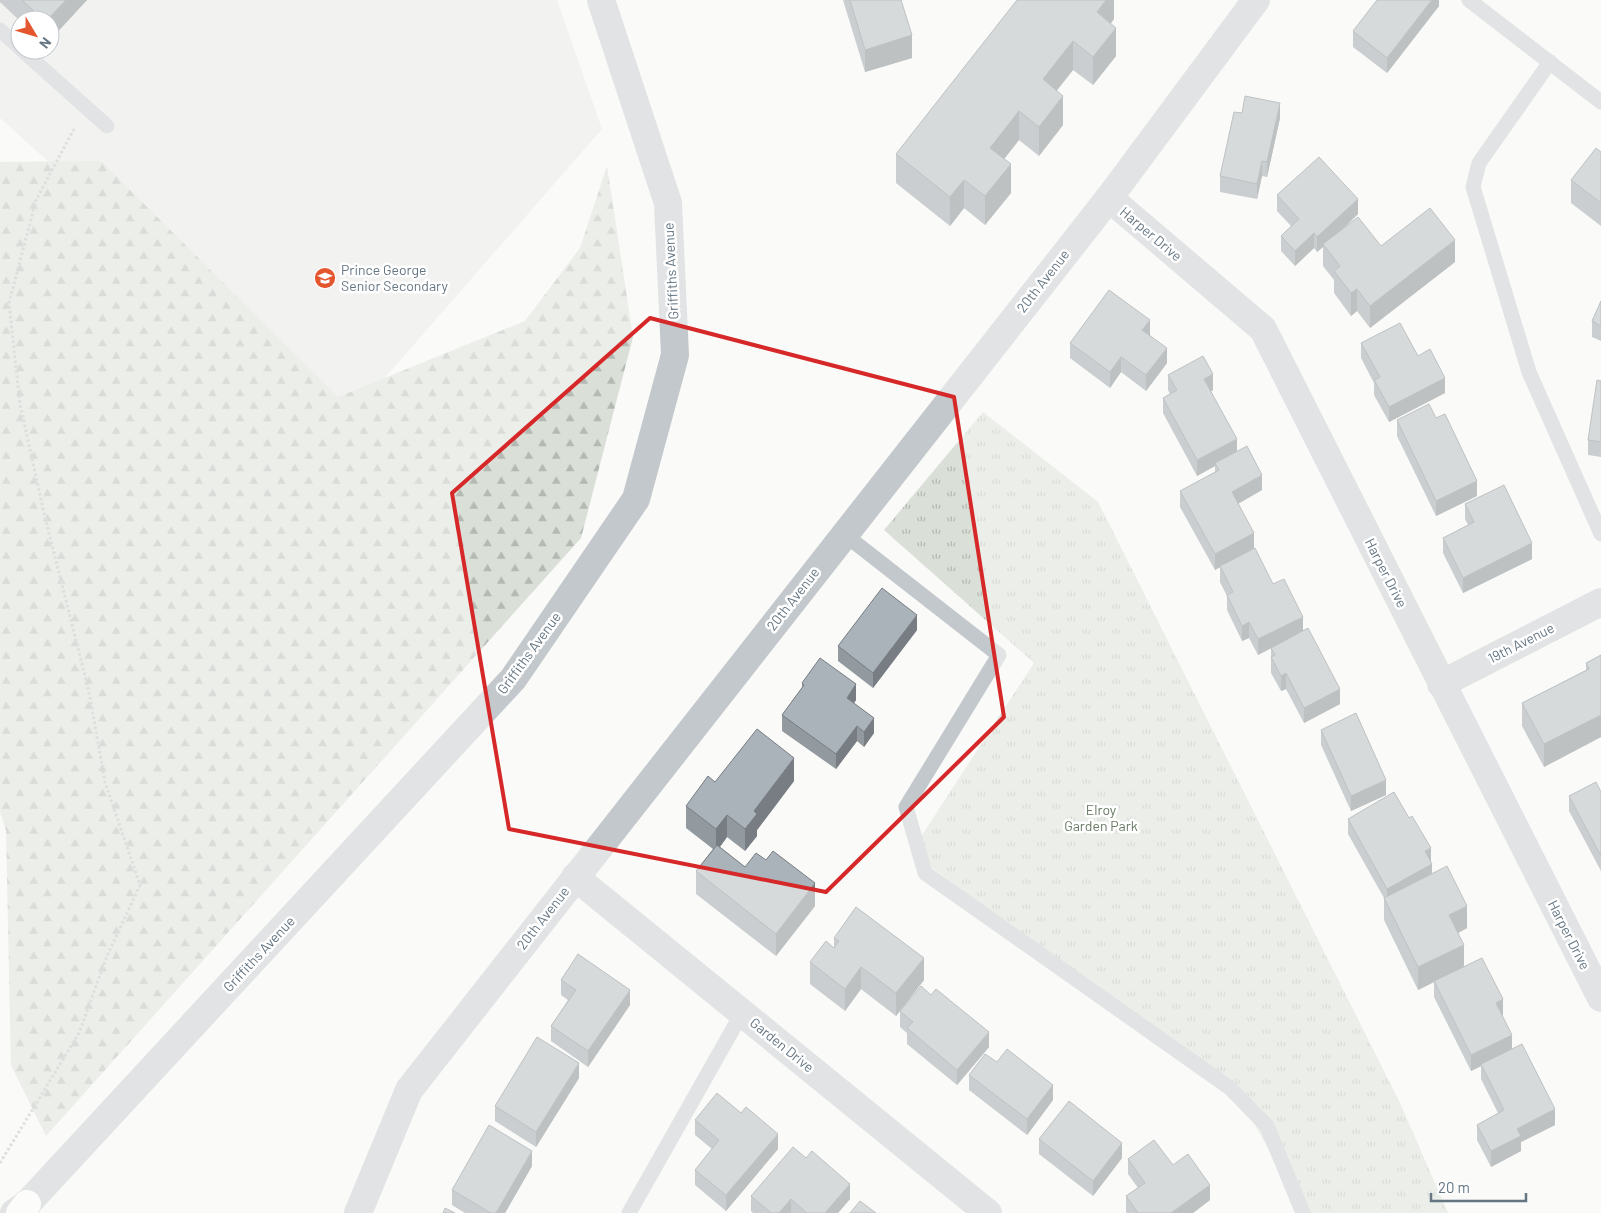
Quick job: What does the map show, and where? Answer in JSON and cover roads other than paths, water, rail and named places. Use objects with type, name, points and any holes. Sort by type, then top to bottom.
[{"type":"street","name":"Griffiths Avenue","points":[[20,1210],[514,679],[636,498],[674,355],[668,203],[601,0]]},
{"type":"street","name":"20th Avenue","points":[[358,1213],[409,1090],[1108,198],[1256,0]]},
{"type":"street","name":"Harper Drive","points":[[1108,198],[1263,329],[1601,998]]},
{"type":"street","name":"19th Avenue","points":[[1441,684],[1601,602]]},
{"type":"street","name":"Garden Drive","points":[[575,877],[988,1213]]},
{"type":"lane","points":[[1469,0],[1601,102]]},
{"type":"lane","points":[[0,30],[10,39]]},
{"type":"lane","points":[[33,60],[107,126]]},
{"type":"lane","points":[[1550,62],[1479,163],[1473,187],[1529,372],[1601,534]]},
{"type":"lane","points":[[844,534],[1000,655],[906,807],[925,873],[1230,1088],[1266,1126],[1303,1213]]},
{"type":"lane","points":[[628,1213],[742,1013]]},
{"type":"place","name":"Prince George Senior Secondary","points":[[325,278]]},
{"type":"park label","name":"Elroy Garden Park","points":[[1101,818]]}]
